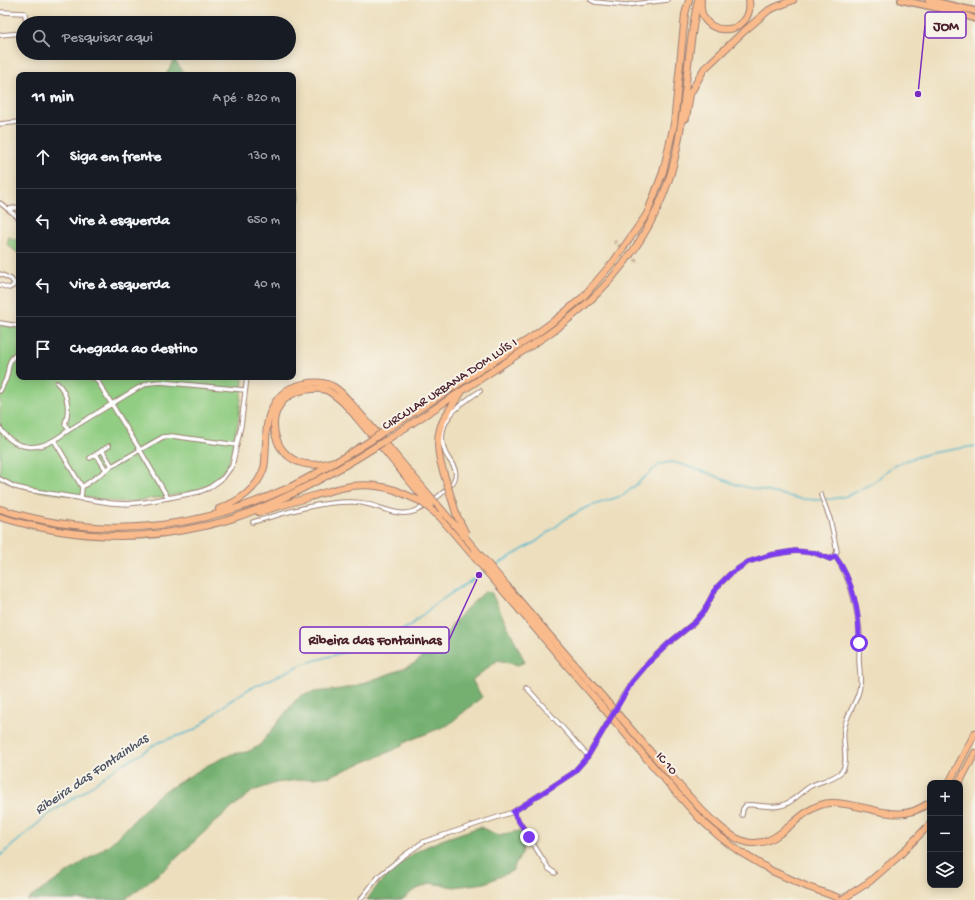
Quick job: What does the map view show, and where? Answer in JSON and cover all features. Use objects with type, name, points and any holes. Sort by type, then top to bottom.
[{"type":"highway","name":"CIRCULAR URBANA DOM LUÍS I","points":[[0,509],[41,520],[75,526],[95,527],[149,527],[192,521],[229,510],[272,495],[303,481],[346,456],[526,341],[558,318],[583,297],[614,261],[647,214],[663,172],[674,124],[685,14],[689,0]]},
{"type":"highway","name":"CIRCULAR URBANA DOM LUÍS I","points":[[0,517],[52,530],[111,536],[132,536],[172,532],[230,520],[308,486],[375,447],[563,323],[582,308],[616,273],[639,242],[655,215],[671,172],[683,110],[693,25],[699,0]]},
{"type":"highway","points":[[699,0],[702,13],[709,24],[720,29],[728,29],[738,26],[746,18],[749,12],[749,0]]},
{"type":"highway","points":[[671,172],[685,122],[690,94],[704,69],[742,32],[769,10],[794,0]]},
{"type":"highway","name":"IC 10","points":[[192,521],[238,501],[247,494],[257,482],[264,467],[268,417],[281,394],[294,386],[307,382],[322,382],[333,387],[343,395],[366,420],[440,517],[506,596],[574,673],[658,773],[699,818],[740,852],[772,871],[808,887],[845,900]]},
{"type":"highway","name":"IC 10","points":[[346,456],[315,465],[301,463],[290,458],[279,445],[274,428],[275,417],[282,403],[290,395],[314,388],[326,390],[339,398],[475,549],[670,775],[718,825],[735,837],[752,843],[761,843],[771,840],[811,810],[829,803],[840,803],[887,814],[901,814],[916,811],[927,804]]},
{"type":"highway","name":"IC 10","points":[[462,390],[446,413],[440,426],[437,442],[442,468],[460,522],[475,549]]},
{"type":"highway","name":"IC 10","points":[[230,520],[349,486],[376,486],[395,490],[420,501],[440,517]]},
{"type":"highway","points":[[951,780],[974,736]]},
{"type":"highway","points":[[961,780],[975,753]]},
{"type":"highway","points":[[842,900],[869,882],[900,856],[927,827]]},
{"type":"main road","points":[[900,0],[957,12],[975,19]]},
{"type":"main road","points":[[928,0],[975,11]]},
{"type":"street","points":[[591,0],[595,2],[626,5],[667,0]]},
{"type":"street","points":[[0,12],[25,13],[25,16]]},
{"type":"street","points":[[0,35],[16,34]]},
{"type":"street","points":[[0,124],[16,122]]},
{"type":"street","points":[[0,203],[16,215]]},
{"type":"street","points":[[9,209],[16,208]]},
{"type":"street","points":[[0,274],[11,279],[14,283],[13,286],[9,288],[0,286]]},
{"type":"street","points":[[0,323],[16,326]]},
{"type":"street","points":[[0,391],[6,378],[9,363],[16,355]]},
{"type":"street","points":[[98,380],[168,498]]},
{"type":"street","points":[[0,479],[20,488],[81,499],[127,504],[168,498],[203,490],[220,481],[232,466],[243,414],[247,380]]},
{"type":"street","points":[[56,383],[61,387],[66,399],[68,412],[65,424],[69,430]]},
{"type":"street","points":[[0,428],[9,439],[21,445],[38,446],[54,440],[138,388],[152,383],[175,383],[246,390]]},
{"type":"street","points":[[253,522],[302,509],[334,503],[354,502],[375,506],[388,511],[407,514],[418,511],[454,482],[456,472],[446,452],[442,439],[444,425],[453,411],[467,399],[480,391]]},
{"type":"street","points":[[82,487],[112,466],[163,438],[172,436],[237,445]]},
{"type":"street","points":[[54,440],[82,487],[81,499]]},
{"type":"street","points":[[90,458],[109,446]]},
{"type":"street","points":[[102,450],[112,466]]},
{"type":"street","points":[[96,454],[106,470]]},
{"type":"street","points":[[360,900],[379,876],[423,842],[513,812],[573,773],[588,756],[632,682],[649,662],[669,643],[695,622],[704,611],[716,588],[730,574],[748,562],[770,555],[796,551],[815,553],[830,559],[835,556],[837,551],[830,520],[821,495]]},
{"type":"street","points":[[742,815],[743,809],[746,805],[780,806],[790,802],[811,786],[835,776],[842,771],[844,766],[843,732],[845,722],[858,696],[861,684],[859,628],[848,577],[843,566],[835,556]]},
{"type":"street","points":[[526,687],[588,756]]},
{"type":"street","points":[[513,812],[549,869],[554,873]]},
{"type":"green space","points":[[175,60],[184,72],[168,72]]},
{"type":"green space","points":[[296,184],[300,197],[296,209]]},
{"type":"green space","points":[[9,237],[16,240],[16,252],[7,244]]},
{"type":"green space","points":[[0,325],[16,328],[16,380],[243,380],[240,411],[229,462],[225,469],[211,483],[193,491],[134,502],[111,501],[30,489],[10,483],[0,478]]},
{"type":"green space","points":[[486,591],[491,592],[525,662],[518,665],[498,660],[472,680],[482,697],[448,725],[408,741],[394,750],[330,776],[276,783],[253,791],[216,821],[165,869],[124,900],[27,900],[107,846],[118,837],[154,799],[163,792],[208,765],[232,754],[247,752],[259,746],[294,702],[302,695],[355,686],[415,663],[444,637],[469,606]]},
{"type":"green space","points":[[480,827],[498,835],[519,831],[525,836],[522,853],[512,871],[485,883],[454,887],[431,883],[413,891],[402,900],[367,900],[377,886],[389,874],[416,852],[439,841]]},
{"type":"waterway","name":"Ribeira das Fontainhas","points":[[493,567],[537,541],[567,518],[585,508],[624,495],[660,464],[672,462],[713,475],[737,485],[802,499],[817,500],[847,496],[873,483],[890,468],[910,459],[931,453],[975,446]]},
{"type":"waterway","name":"Ribeira das Fontainhas","points":[[0,856],[49,814],[83,792],[120,765],[138,756],[157,743],[195,730],[227,703],[247,690],[303,664],[355,649],[379,638],[396,633],[410,626],[435,604],[484,572]]},
{"type":"tunnel","points":[[614,241],[639,263]]},
{"type":"place","name":"JOM","points":[[918,94]]},
{"type":"place","name":"Ribeira das Fontainhas","points":[[479,575]]},
{"type":"route","points":[[529,837],[513,812],[573,773],[588,756],[632,682],[649,662],[669,643],[695,622],[704,611],[716,588],[730,574],[748,562],[770,555],[796,551],[815,553],[830,559],[835,556],[843,566],[851,587],[859,628],[859,643]]}]
